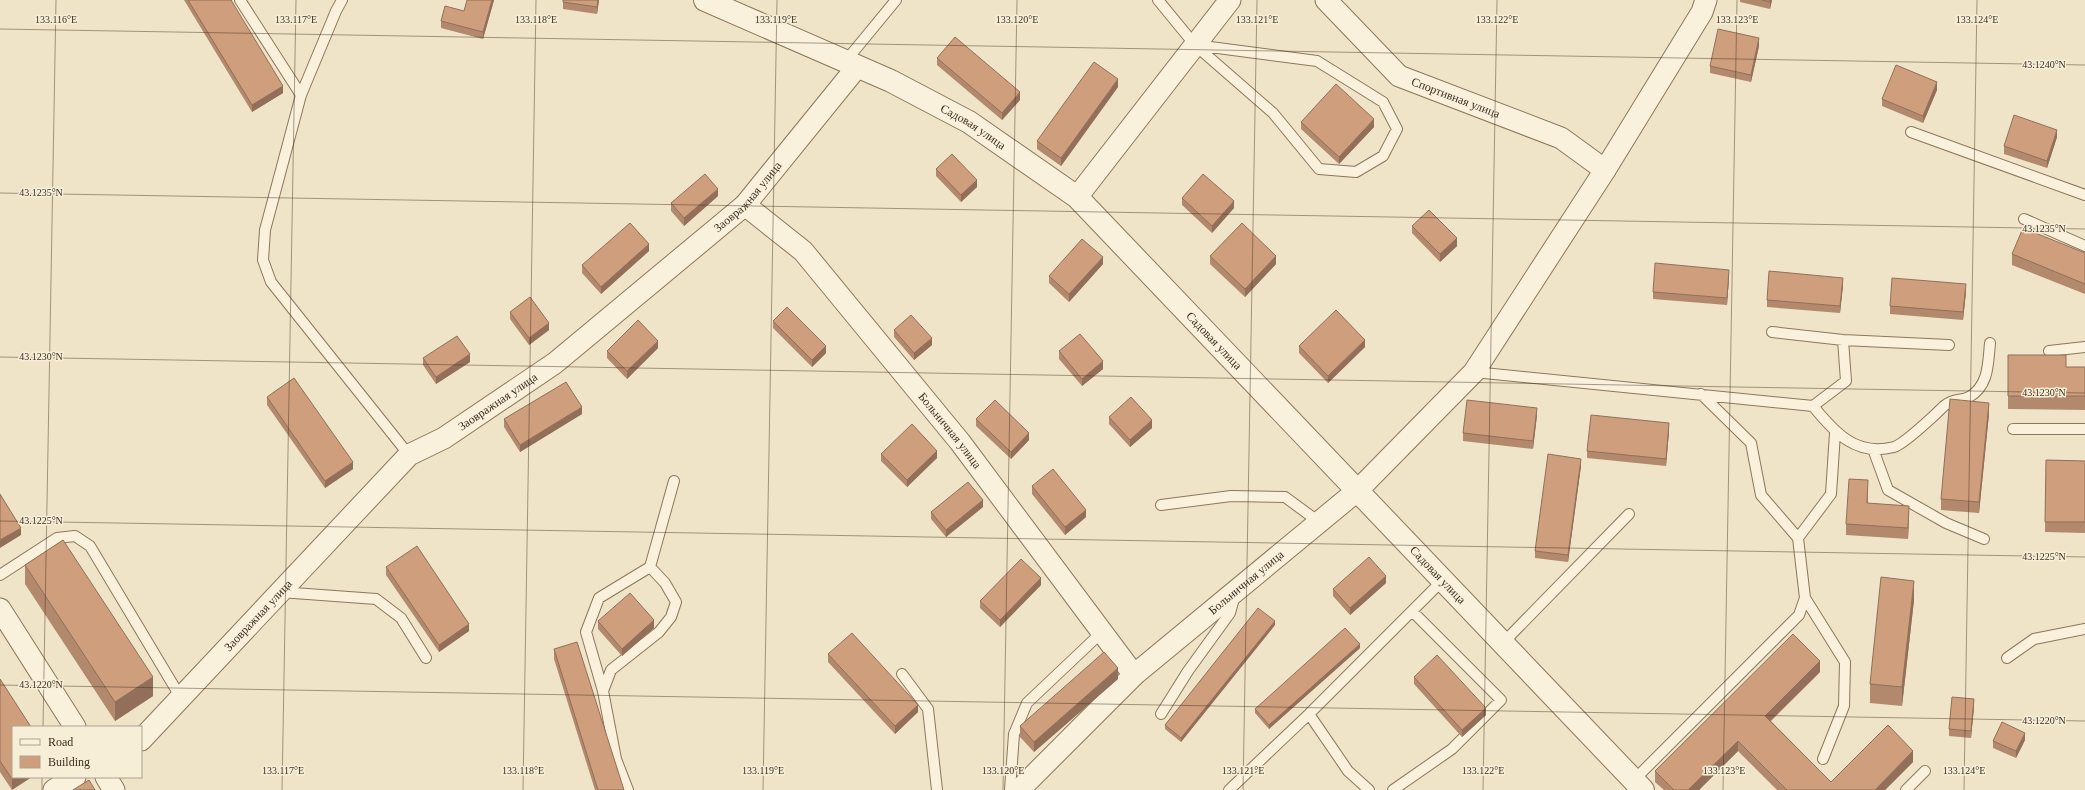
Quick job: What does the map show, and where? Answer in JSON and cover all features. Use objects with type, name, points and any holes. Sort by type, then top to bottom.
[{"type":"street","name":"Садовая улица","points":[[704,0],[851,65],[891,81],[969,122],[1077,197],[1638,785]]},
{"type":"street","points":[[1077,197],[1230,0]]},
{"type":"street","name":"Спортивная улица","points":[[1326,0],[1399,76],[1561,138],[1605,170]]},
{"type":"street","name":"Больничная улица","points":[[1019,790],[1134,675],[1358,490],[1474,372],[1605,170],[1702,12],[1706,0]]},
{"type":"street","name":"Заовражная улица","points":[[142,739],[409,455],[444,438],[555,363],[745,205],[851,65]]},
{"type":"street","name":"Больничная улица","points":[[745,205],[803,251],[960,442],[1134,675]]},
{"type":"street","points":[[0,609],[74,726]]},
{"type":"street","points":[[54,790],[73,778]]},
{"type":"street","points":[[107,778],[114,790]]},
{"type":"lane","points":[[240,0],[301,95]]},
{"type":"lane","points":[[342,0],[301,95],[265,230],[263,260],[271,282],[409,455]]},
{"type":"lane","points":[[851,65],[896,0]]},
{"type":"lane","points":[[1158,0],[1195,45],[1273,113],[1319,169],[1356,172],[1383,156],[1397,129],[1383,102],[1317,61],[1195,45]]},
{"type":"lane","points":[[1911,132],[2085,194]]},
{"type":"lane","points":[[2024,218],[2085,246]]},
{"type":"lane","points":[[1772,332],[1843,340],[1949,345]]},
{"type":"lane","points":[[1474,372],[1812,406],[1846,381],[1843,340]]},
{"type":"lane","points":[[1812,406],[1835,433],[1850,442],[1873,449],[1895,446],[1951,400],[1969,397],[1985,382],[1990,343]]},
{"type":"lane","points":[[2049,351],[2085,347]]},
{"type":"lane","points":[[1701,394],[1751,443],[1761,495],[1798,538],[1805,598],[1845,662],[1844,706],[1823,759]]},
{"type":"lane","points":[[2013,428],[2085,429]]},
{"type":"lane","points":[[1798,538],[1831,494],[1835,433]]},
{"type":"lane","points":[[1873,449],[1888,490],[1946,523],[1984,539]]},
{"type":"lane","points":[[628,790],[616,759],[603,691],[586,632],[599,598],[650,567],[674,481]]},
{"type":"lane","points":[[1161,505],[1231,496],[1286,497],[1319,522]]},
{"type":"lane","points":[[1503,643],[1629,514]]},
{"type":"lane","points":[[0,575],[56,538],[75,536],[90,546],[182,698]]},
{"type":"lane","points":[[603,691],[611,670],[659,632],[671,617],[676,602],[665,583],[650,567]]},
{"type":"lane","points":[[1229,790],[1413,612],[1443,580]]},
{"type":"lane","points":[[280,592],[376,599],[401,618],[426,658]]},
{"type":"lane","points":[[1161,714],[1188,671],[1230,613],[1233,602],[1232,595]]},
{"type":"lane","points":[[1638,785],[1799,615],[1805,598]]},
{"type":"lane","points":[[1393,790],[1452,749],[1501,700],[1413,612]]},
{"type":"lane","points":[[2008,658],[2034,639],[2085,629]]},
{"type":"lane","points":[[1010,790],[1014,734],[1027,703],[1102,632]]},
{"type":"lane","points":[[902,674],[928,709],[938,790]]},
{"type":"lane","points":[[1309,714],[1348,771],[1369,790]]},
{"type":"lane","points":[[1907,789],[1925,771]]},
{"type":"building","points":[[188,0],[231,0],[283,86],[252,105]]},
{"type":"building","points":[[467,0],[492,0],[483,32],[441,21],[445,6],[464,11]]},
{"type":"building","points":[[563,0],[598,0],[597,7],[563,2]]},
{"type":"building","points":[[1718,29],[1759,38],[1751,75],[1710,66]]},
{"type":"building","points":[[955,37],[1020,92],[1002,113],[937,58]]},
{"type":"building","points":[[1094,62],[1118,79],[1061,158],[1037,141]]},
{"type":"building","points":[[1896,65],[1937,82],[1923,116],[1882,99]]},
{"type":"building","points":[[1336,84],[1374,119],[1339,157],[1301,122]]},
{"type":"building","points":[[2014,115],[2057,130],[2047,161],[2004,146]]},
{"type":"building","points":[[952,154],[977,180],[961,195],[936,169]]},
{"type":"building","points":[[705,174],[718,189],[684,218],[671,203]]},
{"type":"building","points":[[1203,174],[1234,201],[1212,226],[1182,198]]},
{"type":"building","points":[[1429,210],[1457,238],[1440,254],[1412,226]]},
{"type":"building","points":[[630,223],[649,244],[601,287],[582,265]]},
{"type":"building","points":[[1242,223],[1276,256],[1245,289],[1210,256]]},
{"type":"building","points":[[2023,228],[2085,253],[2085,284],[2012,254]]},
{"type":"building","points":[[1082,239],[1103,257],[1069,294],[1049,276]]},
{"type":"building","points":[[1655,263],[1729,270],[1727,298],[1653,292]]},
{"type":"building","points":[[1769,271],[1843,278],[1840,306],[1767,300]]},
{"type":"building","points":[[1892,278],[1966,284],[1963,312],[1890,306]]},
{"type":"building","points":[[530,297],[549,323],[529,338],[510,312]]},
{"type":"building","points":[[787,307],[826,346],[812,360],[773,321]]},
{"type":"building","points":[[1336,310],[1365,340],[1328,376],[1299,346]]},
{"type":"building","points":[[911,315],[932,338],[914,353],[894,330]]},
{"type":"building","points":[[638,320],[658,341],[627,371],[607,351]]},
{"type":"building","points":[[1080,334],[1103,361],[1082,379],[1059,351]]},
{"type":"building","points":[[457,336],[470,354],[436,377],[423,358]]},
{"type":"building","points":[[2008,355],[2066,355],[2066,367],[2085,367],[2085,396],[2008,396]]},
{"type":"building","points":[[294,378],[353,462],[325,481],[267,397]]},
{"type":"building","points":[[566,382],[582,407],[520,445],[504,419]]},
{"type":"building","points":[[1131,397],[1152,420],[1130,440],[1109,417]]},
{"type":"building","points":[[1950,399],[1989,403],[1979,502],[1941,499]]},
{"type":"building","points":[[995,400],[1029,433],[1011,452],[976,419]]},
{"type":"building","points":[[1467,400],[1537,408],[1533,441],[1463,433]]},
{"type":"building","points":[[1591,415],[1669,423],[1666,459],[1587,451]]},
{"type":"building","points":[[912,424],[937,451],[907,480],[881,454]]},
{"type":"building","points":[[1548,454],[1581,459],[1568,555],[1535,551]]},
{"type":"building","points":[[2046,460],[2085,461],[2085,522],[2045,522]]},
{"type":"building","points":[[1053,469],[1086,510],[1065,527],[1032,486]]},
{"type":"building","points":[[1849,479],[1868,480],[1867,503],[1909,506],[1908,528],[1846,524]]},
{"type":"building","points":[[968,482],[983,500],[946,530],[931,512]]},
{"type":"building","points":[[0,494],[21,528],[0,540]]},
{"type":"building","points":[[63,540],[153,677],[115,702],[25,565]]},
{"type":"building","points":[[417,546],[469,624],[439,645],[386,567]]},
{"type":"building","points":[[1369,557],[1386,576],[1350,608],[1333,589]]},
{"type":"building","points":[[1021,559],[1041,578],[1000,620],[980,601]]},
{"type":"building","points":[[1881,577],[1914,581],[1902,687],[1870,684]]},
{"type":"building","points":[[630,593],[654,620],[622,649],[598,621]]},
{"type":"building","points":[[1258,608],[1275,621],[1181,738],[1165,725]]},
{"type":"building","points":[[1345,628],[1360,644],[1269,725],[1255,709]]},
{"type":"building","points":[[852,633],[918,705],[895,726],[828,654]]},
{"type":"building","points":[[1793,634],[1820,661],[1765,716],[1831,782],[1888,725],[1913,751],[1875,790],[1787,790],[1738,741],[1688,790],[1674,790],[1655,771]]},
{"type":"building","points":[[577,642],[624,790],[598,790],[554,649]]},
{"type":"building","points":[[1104,652],[1118,668],[1034,742],[1020,726]]},
{"type":"building","points":[[1437,655],[1486,708],[1462,730],[1414,677]]},
{"type":"building","points":[[0,679],[30,726],[12,726],[12,778],[14,778],[12,779],[0,761]]},
{"type":"building","points":[[1952,697],[1974,699],[1971,731],[1949,729]]},
{"type":"building","points":[[2002,722],[2025,733],[2016,751],[1993,741]]},
{"type":"building","points":[[89,780],[95,790],[73,790]]}]
